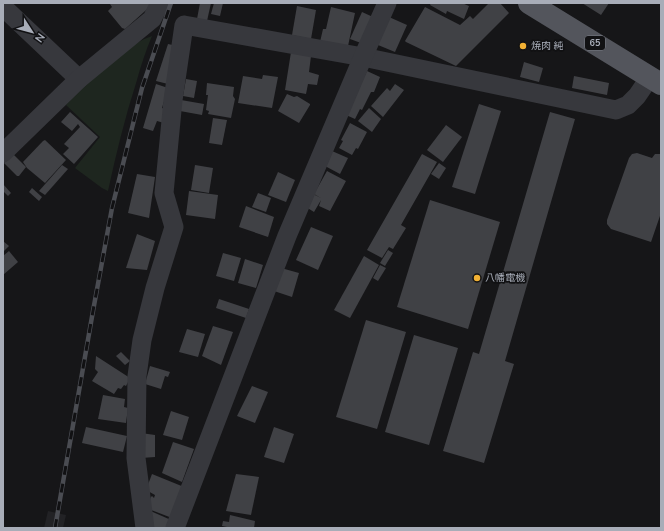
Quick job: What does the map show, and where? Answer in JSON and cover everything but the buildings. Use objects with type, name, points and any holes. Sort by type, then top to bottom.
[{"type":"main road","name":"65","points":[[529,3],[656,80]]},
{"type":"street","points":[[3,154],[79,79],[152,19],[160,3]]},
{"type":"street","points":[[175,528],[287,236],[387,3]]},
{"type":"street","points":[[3,7],[79,79]]},
{"type":"street","points":[[145,528],[136,458],[137,376],[144,333],[155,288],[174,227],[164,194],[173,100],[184,25],[363,57],[616,110],[628,105],[656,80]]},
{"type":"shaded area","points":[[152,36],[142,63],[129,108],[108,191],[75,168],[100,137],[66,105],[122,52],[136,43]]},
{"type":"shaded area","points":[[48,511],[66,515],[63,528],[44,528]]},
{"type":"railway","points":[[55,528],[112,208],[142,88],[171,3]]},
{"type":"place","name":"焼肉 純","points":[[523,46]]},
{"type":"place","name":"八幡電機","points":[[477,278]]}]
